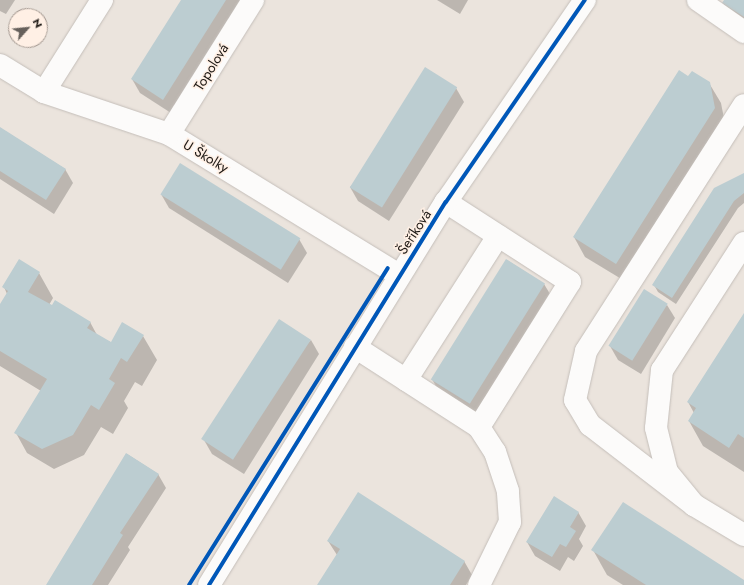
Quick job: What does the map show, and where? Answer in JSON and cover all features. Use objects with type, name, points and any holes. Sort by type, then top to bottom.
[{"type":"street","points":[[44,92],[102,0]]},
{"type":"street","name":"Topolová","points":[[169,134],[253,0]]},
{"type":"street","name":"Šeříková","points":[[209,585],[399,275],[446,202],[585,0]]},
{"type":"street","points":[[698,0],[744,32]]},
{"type":"street","name":"U Školky","points":[[0,65],[44,92],[169,134],[399,275]]},
{"type":"street","points":[[744,105],[586,351],[575,400],[590,425],[694,505],[744,534]]},
{"type":"street","points":[[446,202],[570,282],[479,427]]},
{"type":"street","points":[[406,380],[498,236]]},
{"type":"street","points":[[694,505],[667,472],[656,428],[662,370],[744,243]]},
{"type":"street","points":[[355,347],[479,427],[495,452],[508,491],[510,522],[479,585]]},
{"type":"building","points":[[181,0],[226,0],[163,100],[131,79]]},
{"type":"building","points":[[724,0],[744,0],[744,17],[722,3]]},
{"type":"building","points":[[425,67],[457,87],[382,208],[350,187]]},
{"type":"building","points":[[679,70],[688,76],[692,71],[710,82],[715,108],[616,264],[573,237]]},
{"type":"building","points":[[0,127],[66,169],[46,200],[0,171]]},
{"type":"building","points":[[180,163],[300,238],[281,270],[160,194]]},
{"type":"building","points":[[744,173],[744,193],[734,201],[672,298],[652,285],[714,188]]},
{"type":"building","points":[[19,259],[40,272],[28,292],[52,305],[55,300],[91,322],[87,328],[111,342],[122,322],[144,335],[127,362],[121,358],[109,379],[115,383],[99,410],[91,405],[73,435],[42,449],[14,433],[47,379],[0,351],[0,304],[8,291],[2,287]]},
{"type":"building","points":[[506,259],[545,283],[470,404],[431,379]]},
{"type":"building","points":[[644,289],[668,304],[632,361],[608,346]]},
{"type":"building","points":[[744,313],[744,438],[738,434],[729,448],[688,421],[696,408],[687,402]]},
{"type":"building","points":[[279,319],[311,340],[233,460],[201,439]]},
{"type":"building","points":[[126,453],[159,474],[120,533],[123,535],[92,585],[46,585]]},
{"type":"building","points":[[358,492],[465,561],[450,585],[317,585],[340,549],[327,541]]},
{"type":"building","points":[[554,496],[579,512],[570,527],[576,531],[566,547],[560,544],[552,557],[526,542]]},
{"type":"building","points":[[623,502],[744,580],[744,585],[646,585],[591,550]]},
{"type":"cycle path","points":[[209,585],[446,202],[585,0]]},
{"type":"cycle path","points":[[189,585],[388,268]]}]
